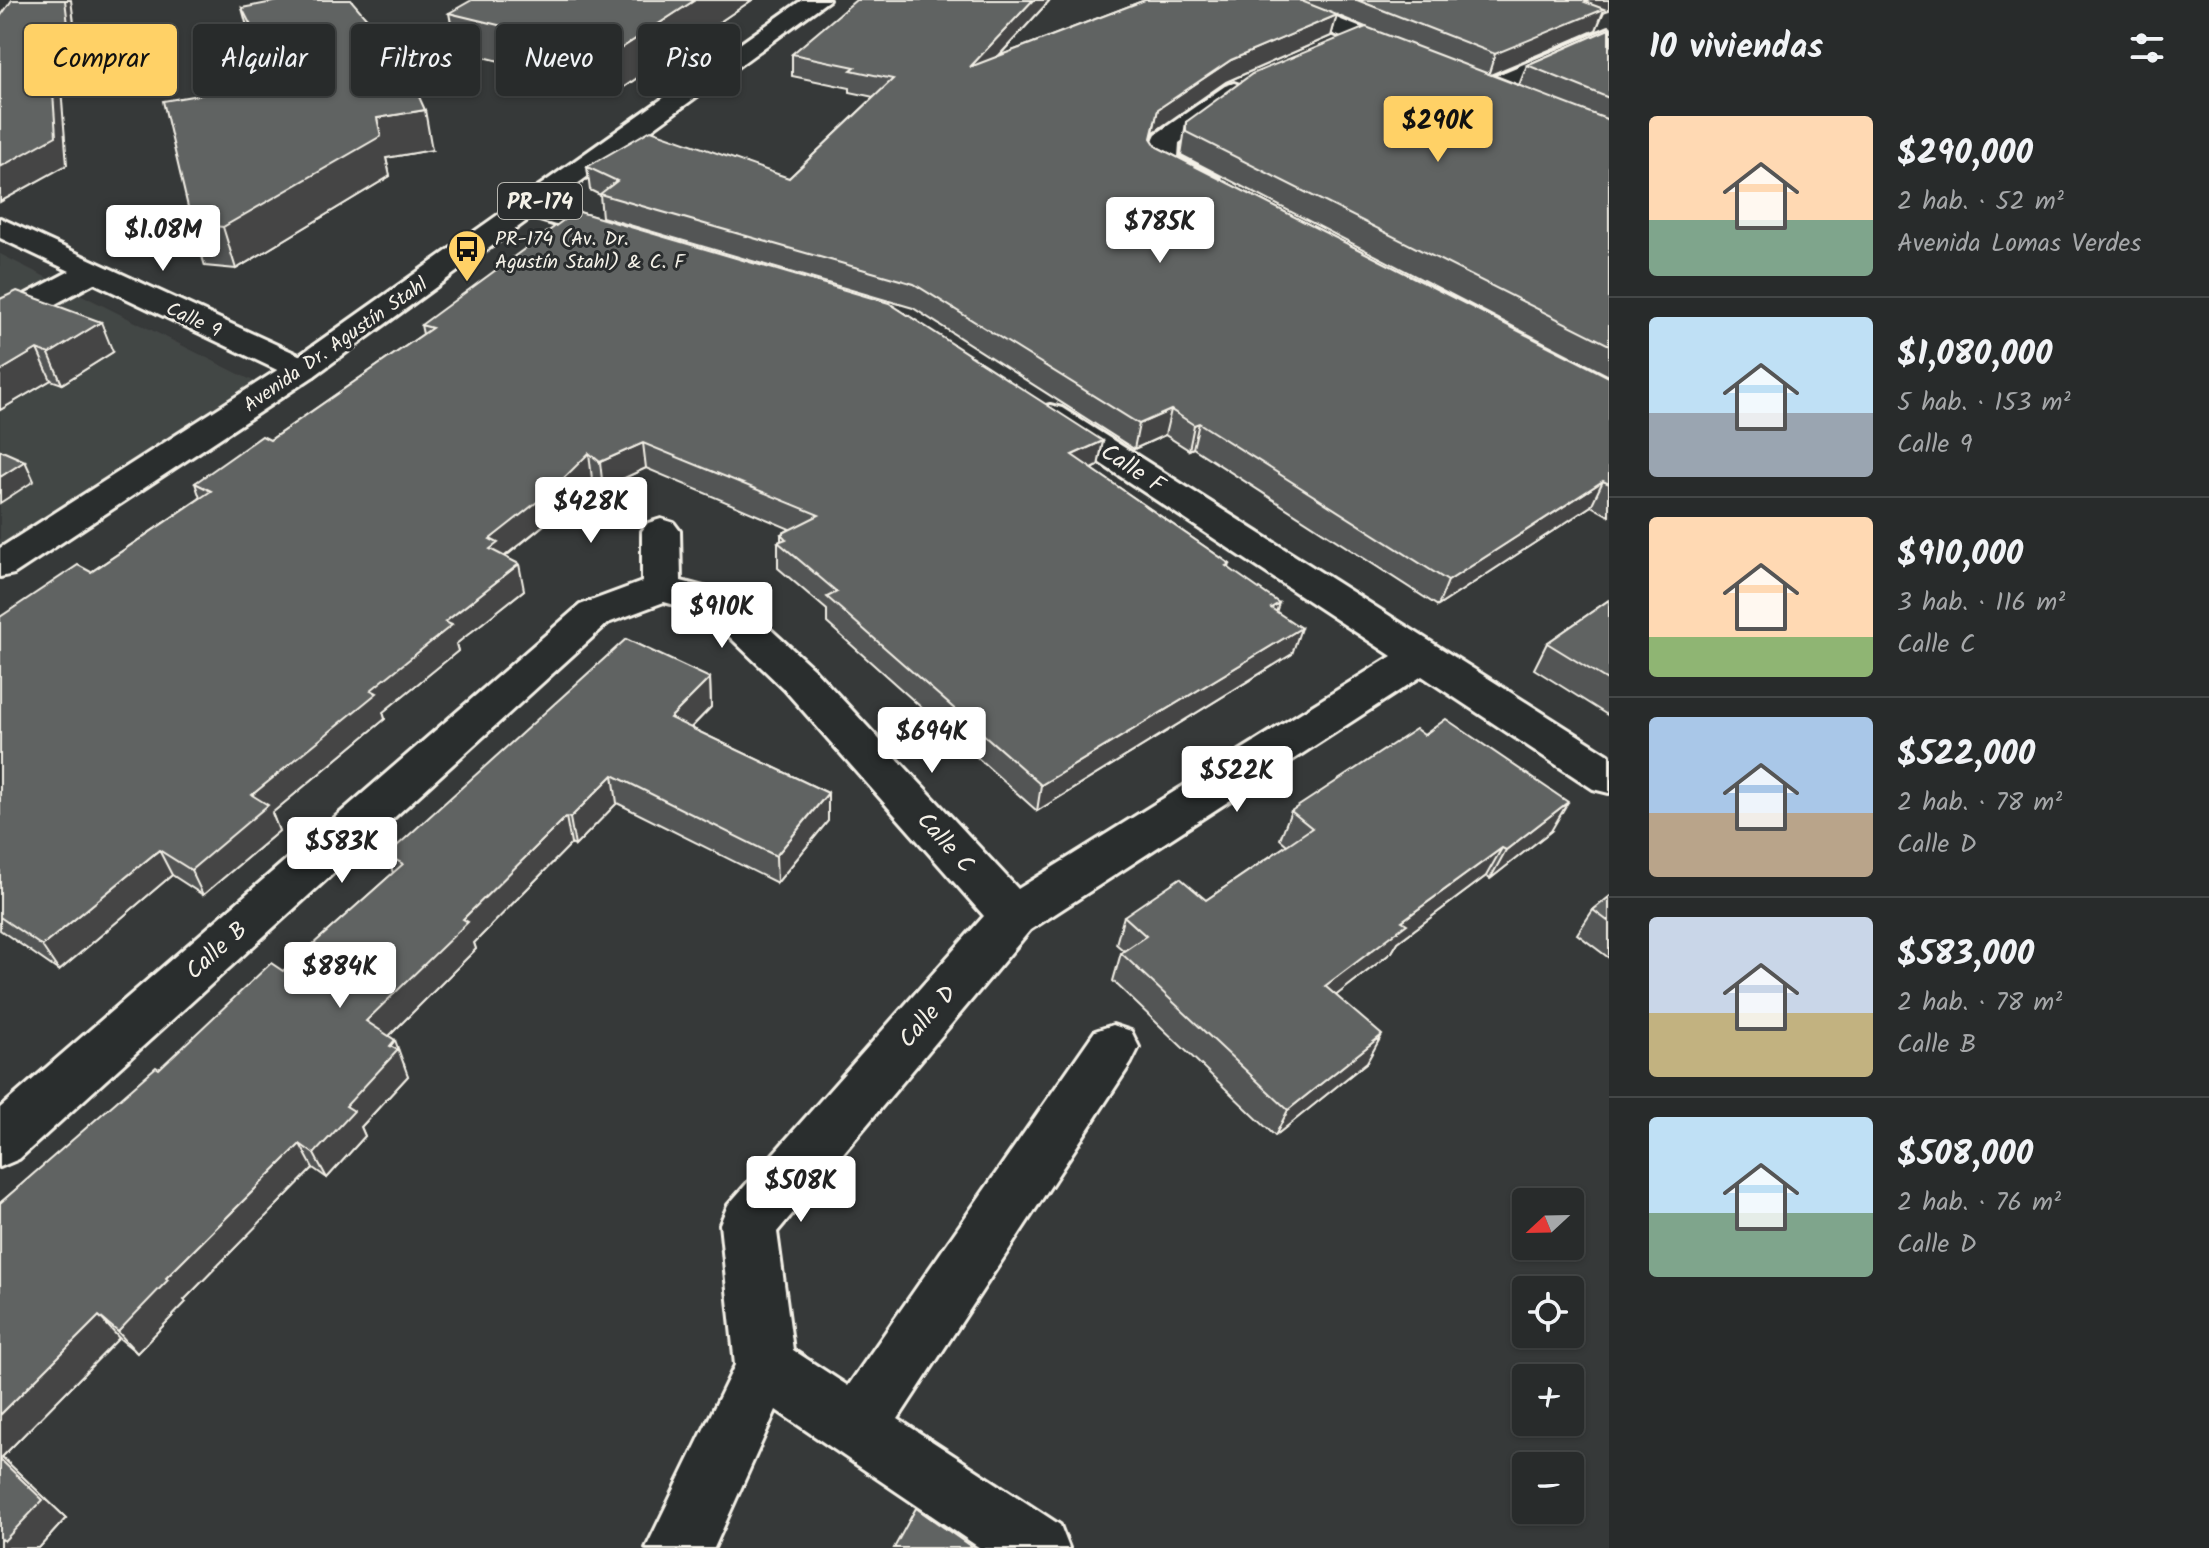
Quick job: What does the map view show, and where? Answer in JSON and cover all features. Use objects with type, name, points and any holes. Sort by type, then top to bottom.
[{"type":"main road","name":"Avenida Dr. Agustín Stahl","points":[[0,565],[302,369],[817,0]]},
{"type":"main road","points":[[1270,0],[1431,64]]},
{"type":"main road","points":[[1488,88],[1609,35]]},
{"type":"main road","points":[[1318,53],[1359,36]]},
{"type":"main road","points":[[1460,76],[1515,98]]},
{"type":"main road","points":[[1234,197],[1164,161],[1166,140],[1237,89],[1264,77]]},
{"type":"main road","points":[[529,208],[648,243]]},
{"type":"main road","name":"Calle 9","points":[[0,227],[302,369]]},
{"type":"main road","points":[[0,321],[93,271]]},
{"type":"main road","name":"Calle F","points":[[1021,396],[1609,777]]},
{"type":"main road","points":[[661,531],[662,589]]},
{"type":"main road","name":"Calle C","points":[[662,589],[719,604],[742,625],[799,679],[1013,916]]},
{"type":"main road","name":"Calle B","points":[[0,1142],[594,614],[662,589]]},
{"type":"main road","name":"Calle D","points":[[765,1367],[748,1224],[1013,916],[1424,655]]},
{"type":"main road","points":[[856,1427],[1113,1047]]},
{"type":"main road","points":[[678,1548],[689,1531],[765,1367],[1037,1548]]},
{"type":"shaded area","points":[[0,254],[257,383],[0,549]]},
{"type":"building","points":[[12,0],[65,0],[68,24],[24,24],[24,96],[53,96],[56,136],[0,167],[0,17]]},
{"type":"building","points":[[283,0],[351,0],[372,24],[351,24],[351,96],[419,96],[425,110],[377,118],[381,136],[223,227],[192,224],[163,101],[193,96],[335,96],[335,24],[250,24],[242,8]]},
{"type":"building","points":[[472,0],[695,0],[658,24],[638,24],[638,37],[622,48],[622,24],[496,24],[449,13]]},
{"type":"building","points":[[856,0],[1033,0],[970,67],[1145,0],[1299,0],[1337,15],[1231,60],[1158,109],[1151,138],[1157,147],[1609,377],[1609,484],[1603,481],[1448,581],[1199,423],[1194,425],[1171,410],[1139,424],[914,284],[600,194],[617,181],[587,167],[651,130],[789,178],[893,79],[851,70],[855,67],[792,54]]},
{"type":"building","points":[[1357,0],[1589,0],[1585,2],[1604,9],[1495,54]]},
{"type":"building","points":[[1366,27],[1609,120],[1609,345],[1186,132],[1186,122],[1252,74]]},
{"type":"building","points":[[1609,29],[1609,98],[1527,65]]},
{"type":"building","points":[[576,211],[889,303],[1103,441],[1072,455],[1230,564],[1226,566],[1279,603],[1271,608],[1301,628],[1041,785],[827,597],[837,592],[778,542],[786,539],[781,534],[819,515],[643,443],[600,462],[589,453],[551,491],[490,539],[498,543],[490,549],[519,564],[445,622],[452,625],[371,690],[377,693],[252,795],[268,805],[191,870],[159,850],[42,946],[0,917],[0,617],[78,565],[91,572],[211,491],[195,483],[262,436],[270,440],[432,328],[421,325]]},
{"type":"building","points":[[17,291],[101,322],[49,354],[37,349],[0,371],[0,299]]},
{"type":"building","points":[[0,450],[25,461],[0,477]]},
{"type":"building","points":[[1609,600],[1609,681],[1547,643]]},
{"type":"building","points":[[626,639],[710,678],[670,718],[828,793],[776,856],[613,775],[463,919],[468,922],[366,1021],[395,1040],[390,1046],[398,1050],[346,1106],[354,1111],[314,1154],[300,1144],[166,1278],[168,1280],[118,1332],[99,1316],[0,1415],[0,1203],[156,1067],[159,1069],[271,963],[283,971],[403,864],[387,855]]},
{"type":"building","points":[[1446,719],[1568,802],[1506,850],[1502,848],[1402,921],[1407,924],[1325,986],[1382,1035],[1288,1110],[1121,953],[1146,936],[1124,916],[1180,878],[1206,900],[1312,828],[1291,811],[1416,729],[1424,735]]},
{"type":"building","points":[[1609,897],[1609,922],[1593,910]]},
{"type":"building","points":[[0,1459],[43,1500],[4,1541],[0,1541]]},
{"type":"building","points":[[916,1508],[973,1548],[894,1548]]},
{"type":"place","name":"PR-174 (Av. Dr. Agustín Stahl) & C. F","points":[[467,283]]}]
